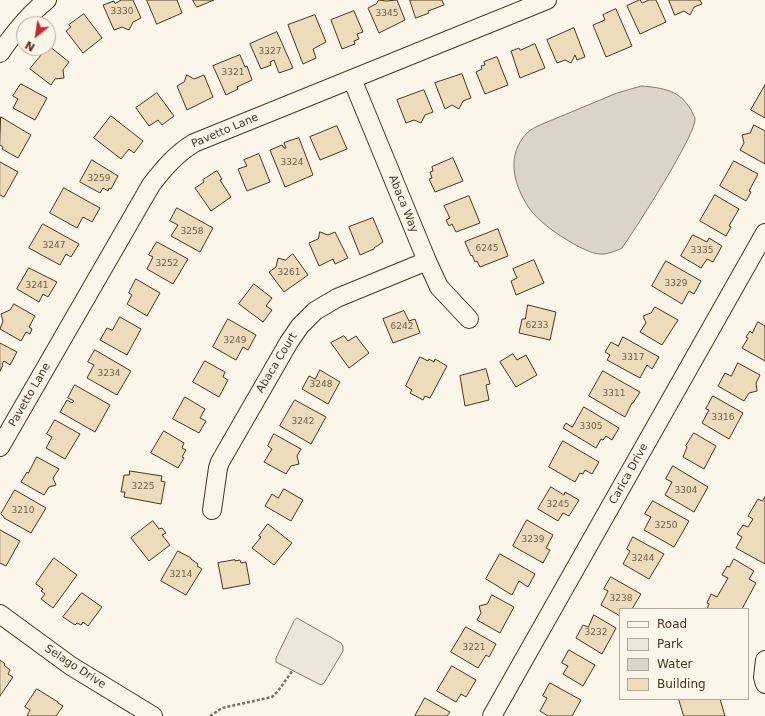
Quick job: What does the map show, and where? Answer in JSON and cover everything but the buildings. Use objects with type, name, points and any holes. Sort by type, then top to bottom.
[{"type":"street","points":[[0,53],[15,30],[47,0]]},
{"type":"street","name":"Pavetto Lane","points":[[0,447],[151,185],[167,164],[185,149],[194,143],[547,0]]},
{"type":"street","name":"Abaca Way","points":[[352,79],[439,287],[469,319]]},
{"type":"street","name":"Carica Drive","points":[[492,716],[765,233]]},
{"type":"street","name":"Abaca Court","points":[[212,510],[218,468],[223,455],[289,342],[300,326],[316,311],[337,298],[427,261]]},
{"type":"street","name":"Selago Drive","points":[[0,614],[71,666],[153,716]]},
{"type":"street","points":[[765,660],[763,677],[765,684]]},
{"type":"path","points":[[210,716],[222,708],[272,697],[294,670]]},
{"type":"green space","points":[[297,618],[341,643],[343,646],[343,651],[324,683],[321,685],[276,662],[276,658],[294,621]]},
{"type":"water","points":[[642,86],[664,89],[682,98],[687,103],[695,118],[693,127],[687,142],[664,182],[622,248],[605,254],[593,253],[577,246],[556,233],[538,219],[529,208],[523,199],[516,180],[514,160],[516,151],[520,142],[527,133],[535,127],[617,93]]}]
